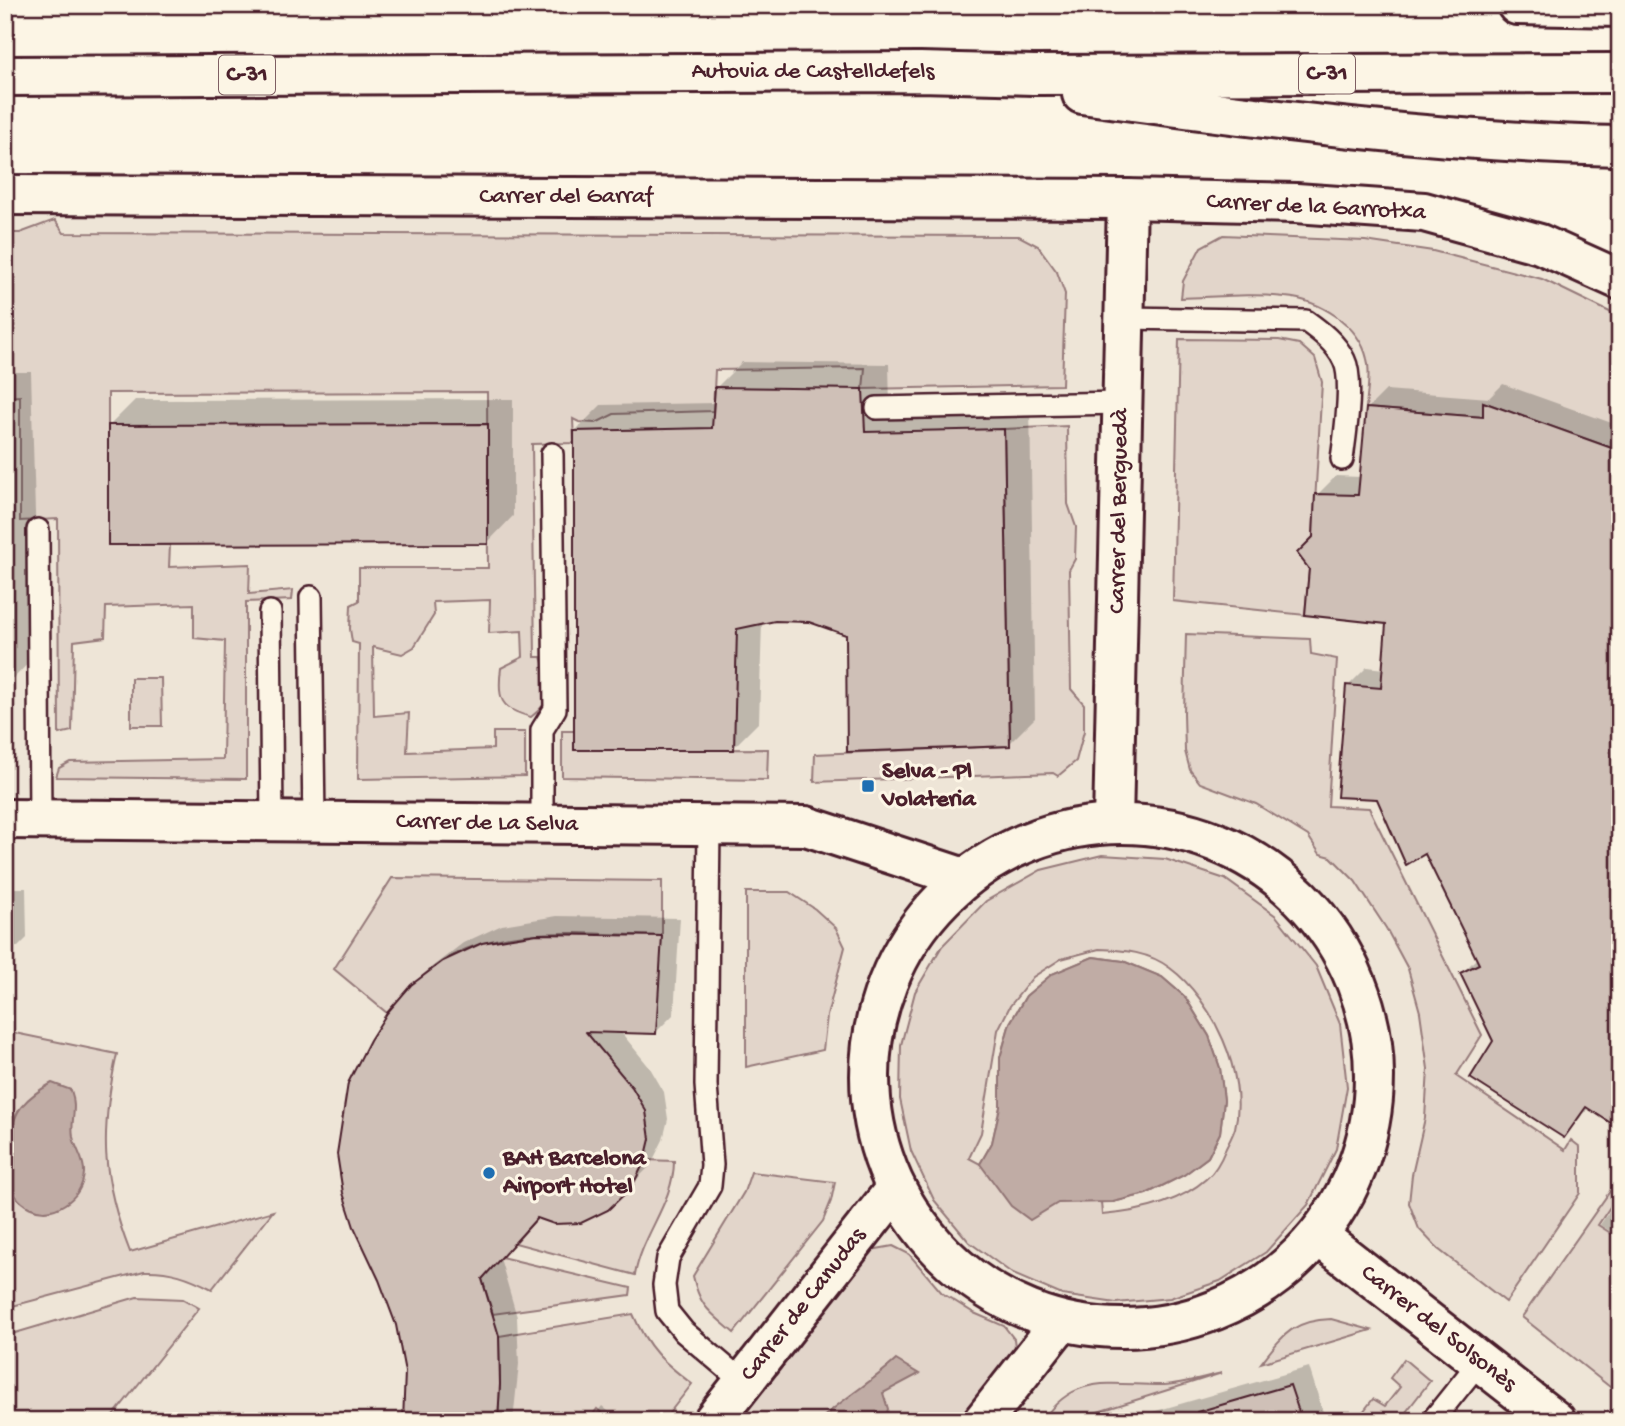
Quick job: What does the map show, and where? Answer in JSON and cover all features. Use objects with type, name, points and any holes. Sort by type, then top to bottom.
[{"type":"main road","points":[[1517,5],[1620,7]]},
{"type":"main road","points":[[919,72],[1244,117],[1539,144],[1620,146]]},
{"type":"main road","name":"Autovia de Castelldefels","points":[[5,76],[919,72],[1033,75],[1620,74]]},
{"type":"main road","points":[[1539,144],[1620,168]]},
{"type":"main road","name":"Carrer del Garraf","points":[[5,195],[1127,199]]},
{"type":"main road","name":"Carrer de la Garrotxa","points":[[1127,199],[1296,202],[1424,212],[1539,244],[1620,280]]},
{"type":"main road","name":"Carrer del Berguedà","points":[[1113,823],[1127,199]]},
{"type":"main road","name":"Carrer de La Selva","points":[[23,820],[806,826],[961,877]]},
{"type":"main road","points":[[1113,823],[1185,831],[1252,859],[1308,904],[1349,964],[1372,1032],[1375,1104],[1357,1174],[1320,1237],[1268,1286],[1203,1318],[1132,1331],[1060,1322],[993,1294],[937,1249],[896,1188],[874,1124],[870,1056],[884,990],[916,929],[961,877],[1008,850],[1059,831],[1113,823]]},
{"type":"main road","name":"Carrer de Canudas","points":[[713,1421],[896,1188]]},
{"type":"main road","name":"Carrer del Solsonès","points":[[1320,1237],[1556,1421]]},
{"type":"main road","points":[[983,1421],[1060,1322]]},
{"type":"lane","points":[[1124,318],[1306,321],[1326,336],[1345,361],[1348,396],[1342,459]]},
{"type":"lane","points":[[877,408],[1122,402]]},
{"type":"lane","points":[[542,825],[542,730],[555,709],[552,454]]},
{"type":"lane","points":[[23,820],[38,530]]},
{"type":"lane","points":[[311,597],[314,822]]},
{"type":"lane","points":[[271,612],[272,822]]},
{"type":"lane","points":[[709,826],[706,1085],[712,1165],[710,1186],[668,1258],[664,1285],[667,1311],[675,1322],[743,1382]]},
{"type":"lane","points":[[1432,1421],[1479,1361]]},
{"type":"shaded area","points":[[5,195],[1424,212],[1620,280],[1620,1421],[5,1421]]},
{"type":"shaded area","points":[[55,220],[64,233],[1019,236],[1038,246],[1057,272],[1065,294],[1062,385],[863,389],[865,368],[715,370],[713,411],[614,414],[596,423],[573,419],[574,443],[532,444],[535,657],[541,657],[549,690],[548,697],[539,710],[531,717],[513,710],[503,701],[500,688],[501,668],[523,657],[522,631],[489,633],[490,600],[433,602],[434,615],[414,647],[402,654],[373,647],[374,716],[409,713],[407,752],[493,749],[493,732],[525,732],[525,776],[358,779],[359,644],[352,642],[350,629],[351,605],[359,601],[359,568],[488,568],[487,392],[108,393],[108,545],[170,545],[169,567],[250,564],[249,594],[293,590],[292,600],[246,602],[246,779],[56,777],[59,768],[70,762],[223,759],[225,641],[194,638],[194,604],[106,607],[105,637],[74,641],[72,731],[59,734],[58,519],[20,521],[20,396],[5,397],[5,233],[20,233]]},
{"type":"shaded area","points":[[1223,235],[1365,241],[1433,251],[1542,279],[1620,317],[1620,451],[1483,402],[1483,417],[1366,408],[1369,371],[1363,346],[1347,325],[1336,316],[1298,299],[1246,295],[1181,298],[1183,281],[1201,247]]},
{"type":"shaded area","points":[[1179,339],[1279,340],[1299,344],[1315,358],[1322,382],[1313,537],[1297,553],[1309,569],[1305,615],[1173,601]]},
{"type":"shaded area","points":[[1067,426],[1068,504],[1076,527],[1075,559],[1069,570],[1071,689],[1084,704],[1084,731],[1076,761],[1058,776],[1053,773],[814,782],[815,754],[1010,746],[1004,429]]},
{"type":"shaded area","points":[[1186,634],[1310,639],[1311,654],[1337,659],[1328,806],[1369,808],[1482,1035],[1456,1076],[1565,1150],[1571,1140],[1580,1147],[1580,1193],[1506,1302],[1438,1249],[1419,1229],[1409,1203],[1412,1175],[1425,1118],[1428,1069],[1420,1012],[1408,969],[1386,928],[1355,881],[1331,857],[1320,854],[1308,836],[1256,804],[1200,783],[1190,770],[1185,751]]},
{"type":"shaded area","points":[[131,678],[161,678],[162,726],[131,726]]},
{"type":"shaded area","points":[[562,731],[575,731],[574,750],[768,749],[767,780],[562,777]]},
{"type":"shaded area","points":[[1102,855],[1165,859],[1225,879],[1276,916],[1316,966],[1340,1024],[1347,1087],[1336,1149],[1308,1205],[1266,1252],[1220,1281],[1170,1298],[1116,1303],[1062,1295],[1013,1274],[969,1242],[934,1200],[911,1151],[900,1099],[901,1045],[915,992],[942,946],[986,901],[1041,870]],"holes":[[[1108,949],[1154,958],[1170,968],[1200,999],[1223,1040],[1231,1062],[1238,1107],[1235,1128],[1218,1165],[1195,1188],[1157,1205],[1102,1215],[1101,1201],[1113,1202],[1146,1194],[1184,1175],[1208,1157],[1220,1133],[1224,1100],[1220,1068],[1209,1036],[1185,997],[1162,977],[1123,961],[1093,957],[1052,974],[1026,996],[1010,1023],[1000,1058],[1000,1107],[992,1143],[980,1164],[969,1158],[981,1133],[998,1030],[1010,1006],[1033,977],[1061,959]]]},
{"type":"shaded area","points":[[392,878],[662,881],[662,936],[549,933],[493,940],[466,949],[441,962],[412,986],[387,1013],[334,969]]},
{"type":"shaded area","points":[[746,892],[789,892],[815,909],[836,928],[845,947],[827,1016],[823,1050],[746,1067]]},
{"type":"shaded area","points":[[1093,957],[1123,961],[1162,977],[1185,997],[1209,1036],[1220,1068],[1224,1100],[1220,1133],[1208,1157],[1184,1175],[1146,1194],[1113,1202],[1058,1203],[1030,1220],[1011,1206],[980,1164],[992,1143],[1000,1107],[1000,1058],[1010,1023],[1026,996],[1052,974]]},
{"type":"shaded area","points":[[5,1031],[117,1054],[108,1107],[106,1154],[113,1201],[130,1252],[273,1211],[212,1289],[179,1275],[144,1271],[5,1308]]},
{"type":"shaded area","points":[[52,1083],[71,1090],[74,1103],[73,1137],[84,1173],[76,1195],[56,1209],[47,1211],[30,1208],[22,1203],[11,1188],[7,1171],[8,1151],[18,1112],[32,1096]]},
{"type":"shaded area","points":[[645,1160],[674,1161],[673,1176],[635,1275],[515,1243],[537,1218],[632,1187]]},
{"type":"shaded area","points":[[751,1172],[835,1182],[823,1221],[734,1333],[703,1303],[693,1276],[744,1192]]},
{"type":"shaded area","points":[[1620,1177],[1620,1192],[1598,1225],[1620,1239],[1620,1395],[1522,1317]]},
{"type":"shaded area","points":[[893,1246],[909,1254],[942,1293],[974,1313],[1004,1326],[1014,1339],[1016,1354],[964,1421],[737,1421],[871,1250]]},
{"type":"shaded area","points":[[501,1257],[631,1288],[630,1295],[493,1314],[482,1279]]},
{"type":"shaded area","points":[[137,1297],[183,1299],[199,1308],[109,1421],[5,1421],[5,1336]]},
{"type":"shaded area","points":[[633,1314],[657,1354],[692,1384],[663,1421],[611,1421],[597,1409],[588,1421],[498,1421],[499,1336]]},
{"type":"shaded area","points":[[1331,1319],[1371,1330],[1261,1363],[1290,1331],[1307,1322]]},
{"type":"shaded area","points":[[1404,1359],[1430,1381],[1399,1421],[1356,1421],[1373,1399],[1385,1406],[1400,1387],[1390,1378]]},
{"type":"shaded area","points":[[896,1360],[919,1374],[883,1393],[888,1409],[884,1421],[819,1421],[877,1376]]},
{"type":"shaded area","points":[[1222,1373],[1069,1421],[1042,1421],[1068,1394],[1082,1388],[1112,1384],[1171,1384]]},
{"type":"building","points":[[715,387],[863,389],[865,432],[1004,429],[1010,746],[847,752],[846,635],[809,622],[775,621],[737,629],[734,750],[574,750],[574,431],[712,428]]},
{"type":"building","points":[[1483,402],[1620,451],[1620,1129],[1586,1107],[1564,1138],[1470,1078],[1493,1041],[1460,973],[1479,964],[1425,854],[1406,865],[1377,799],[1337,797],[1346,685],[1381,688],[1386,624],[1305,615],[1309,569],[1297,553],[1313,537],[1315,494],[1358,495],[1366,408],[1483,417]]},
{"type":"building","points":[[488,424],[488,544],[108,545],[108,425]]},
{"type":"building","name":"BAH Barcelona Airport Hotel","points":[[537,934],[662,936],[656,1034],[586,1032],[632,1087],[646,1111],[650,1139],[645,1160],[632,1187],[608,1210],[581,1223],[554,1224],[537,1218],[482,1279],[499,1336],[498,1421],[403,1421],[405,1372],[396,1325],[379,1280],[354,1227],[343,1193],[337,1154],[348,1083],[387,1013],[411,985],[443,961],[482,943]]},
{"type":"building","points":[[1290,1385],[1302,1421],[1198,1421],[1197,1412]]},
{"type":"place","name":"Selva - Pl Volateria","points":[[868,786]]},
{"type":"place","name":"BAH Barcelona Airport Hotel","points":[[489,1173]]}]
